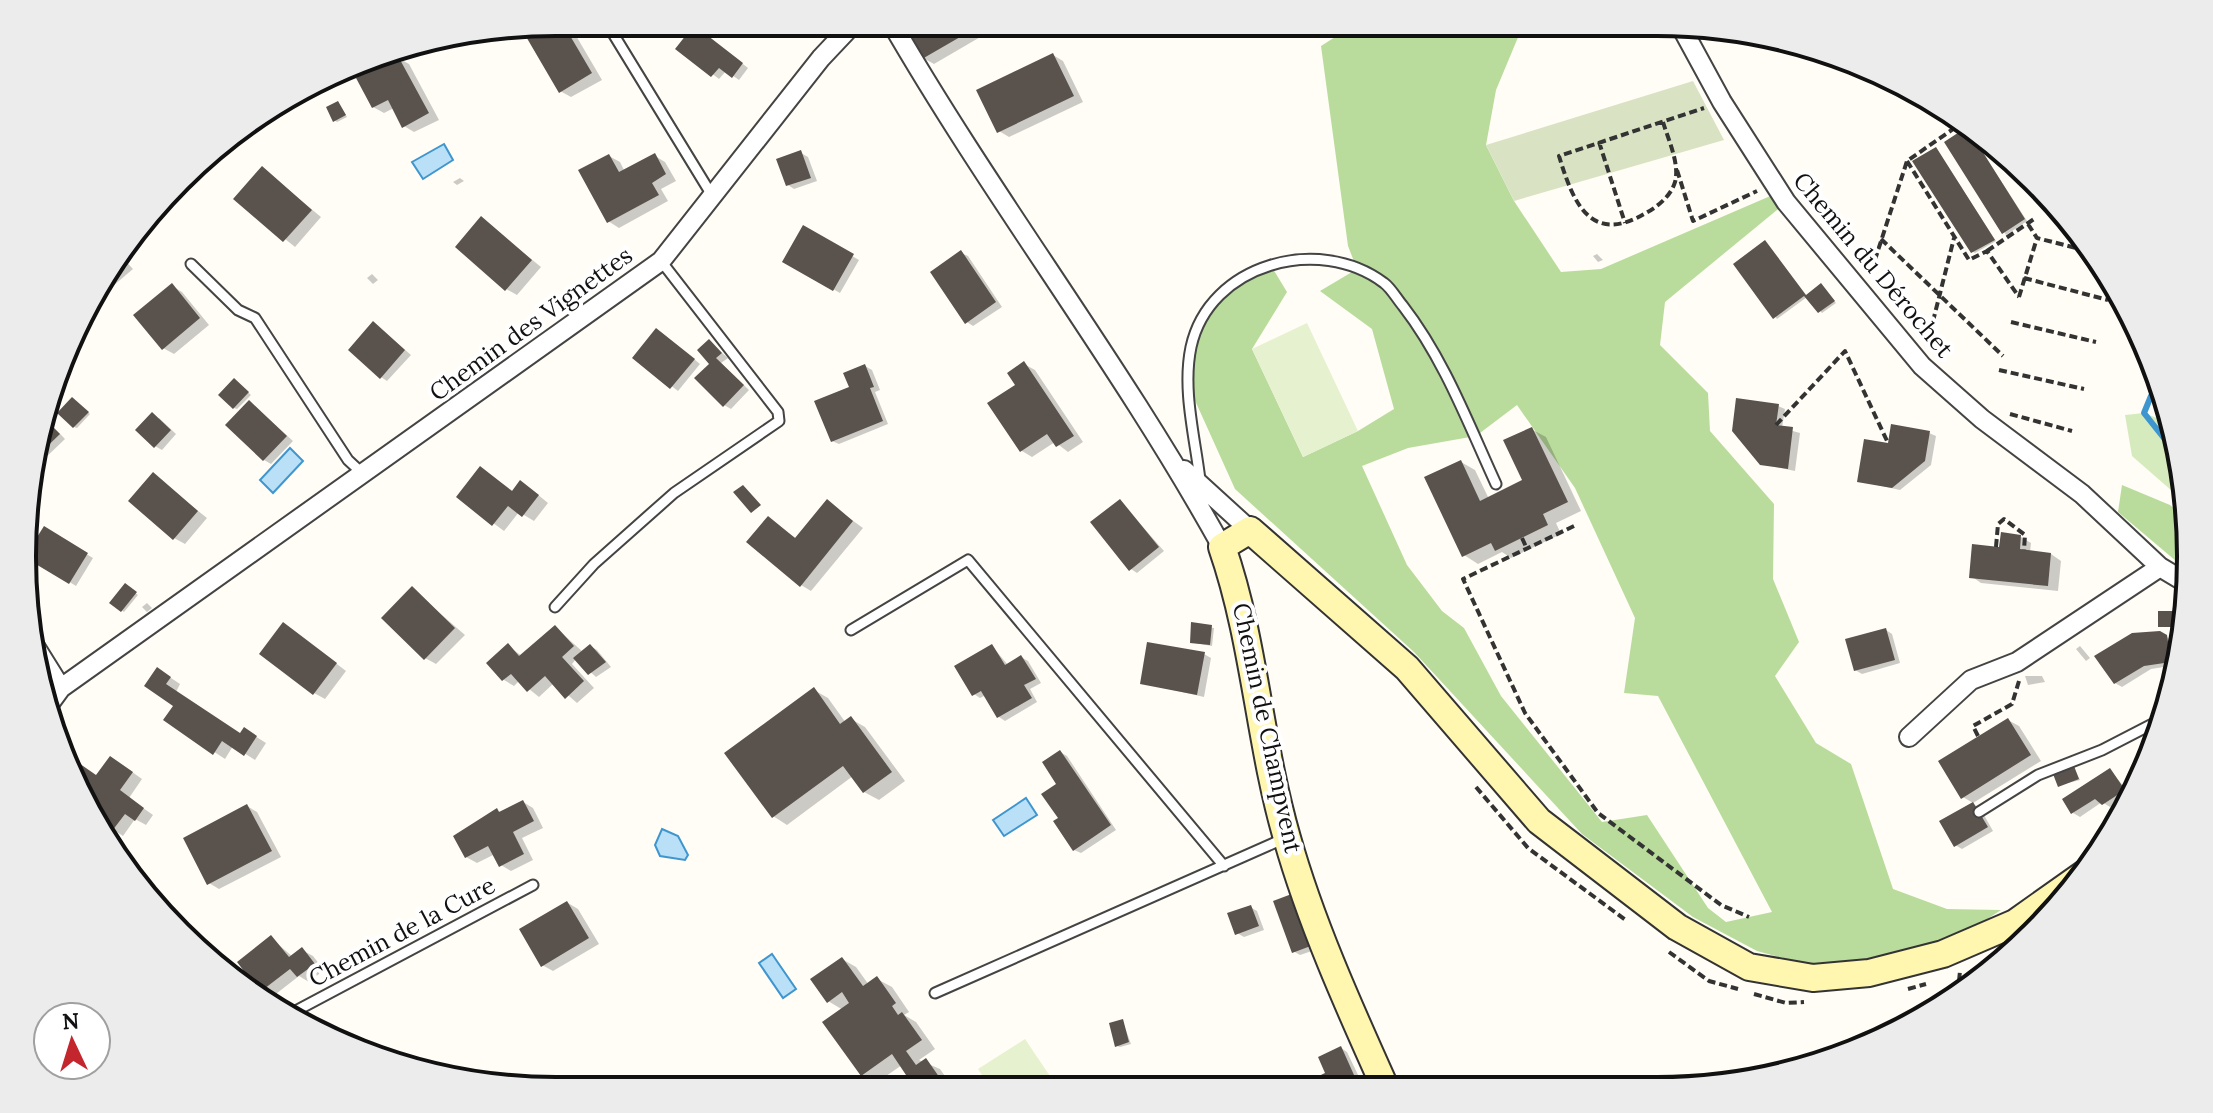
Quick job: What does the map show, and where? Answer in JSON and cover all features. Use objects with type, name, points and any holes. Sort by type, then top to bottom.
[{"type":"street","name":"Chemin des Vignettes","points":[[55,696],[661,261],[821,58],[842,36]]},
{"type":"street","name":"Chemin de Champvent","points":[[899,36],[942,111],[1175,463],[1222,547],[1245,623],[1287,838],[1314,917],[1381,1077]]},
{"type":"street","name":"Chemin du Dérochet","points":[[1687,37],[1722,102],[1774,183],[1863,297],[1922,366],[1982,419],[2082,494],[2160,567],[2176,577]]},
{"type":"street","name":"Chemin de Champvent","points":[[1175,463],[1250,530]]},
{"type":"street","points":[[1222,547],[1250,530],[1407,668],[1539,821],[1677,927],[1749,967],[1813,978],[1869,973],[1943,954],[2015,923],[2049,899]]},
{"type":"street","points":[[1909,737],[1971,680],[2017,662],[2160,567]]},
{"type":"lane","points":[[615,36],[713,197]]},
{"type":"lane","points":[[1201,484],[1188,385],[1192,345],[1211,305],[1236,278],[1270,264],[1315,260],[1330,260],[1385,283],[1428,338],[1496,484]]},
{"type":"lane","points":[[555,607],[594,564],[674,493],[779,421],[778,412],[661,261]]},
{"type":"lane","points":[[191,264],[238,310],[255,318],[348,460],[363,474]]},
{"type":"lane","points":[[851,630],[968,560],[1224,866]]},
{"type":"lane","points":[[1979,812],[2038,775],[2102,750],[2148,726]]},
{"type":"lane","points":[[935,993],[1287,838]]},
{"type":"lane","name":"Chemin de la Cure","points":[[300,1009],[533,885]]},
{"type":"path","points":[[1676,168],[1675,183],[1654,208],[1625,223],[1611,226],[1594,221],[1581,210],[1569,189],[1559,156],[1722,102]]},
{"type":"path","points":[[1663,122],[1693,221],[1774,183]]},
{"type":"path","points":[[1863,297],[1907,161],[1953,129]]},
{"type":"path","points":[[1599,142],[1625,223]]},
{"type":"path","points":[[1907,161],[1969,260],[2034,219]]},
{"type":"path","points":[[2028,224],[2037,238],[2075,248]]},
{"type":"path","points":[[1922,366],[1954,238]]},
{"type":"path","points":[[1987,251],[2019,297],[2037,238]]},
{"type":"path","points":[[1881,239],[2003,356]]},
{"type":"path","points":[[2024,278],[2108,300]]},
{"type":"path","points":[[2011,322],[2096,342]]},
{"type":"path","points":[[1776,425],[1845,351],[1888,443]]},
{"type":"path","points":[[1999,370],[2084,389]]},
{"type":"path","points":[[2003,412],[2072,431]]},
{"type":"path","points":[[1996,547],[1998,524],[2004,519],[2025,535],[2024,550]]},
{"type":"path","points":[[1574,526],[1463,579],[1525,713],[1598,813],[1721,905],[1749,917]]},
{"type":"path","points":[[1522,538],[1527,549]]},
{"type":"path","points":[[1978,736],[1973,726],[2012,704],[2019,681],[2017,662]]},
{"type":"path","points":[[1959,979],[1960,969]]},
{"type":"green space","points":[[1337,36],[1519,36],[1496,90],[1486,145],[1514,201],[1561,272],[1601,269],[1775,194],[1783,205],[1665,302],[1660,345],[1708,393],[1710,431],[1774,504],[1773,579],[1799,642],[1775,676],[1816,743],[1851,764],[1893,889],[1947,909],[2001,910],[1946,946],[1870,967],[1817,967],[1757,951],[1693,917],[1582,834],[1414,652],[1235,489],[1188,385],[1192,345],[1211,305],[1270,264],[1287,292],[1252,349],[1303,457],[1358,431],[1394,409],[1372,329],[1320,291],[1357,269],[1348,246],[1321,46]],"holes":[[[1517,405],[1575,488],[1635,618],[1624,693],[1658,696],[1772,912],[1726,922],[1708,908],[1647,815],[1602,822],[1501,696],[1464,628],[1442,611],[1407,565],[1362,466],[1408,448],[1476,436]]]},
{"type":"green space","points":[[1693,81],[1724,140],[1514,201],[1486,145]]},
{"type":"green space","points":[[1307,323],[1358,431],[1303,457],[1252,349]]},
{"type":"green space","points":[[2144,413],[2158,418],[2173,492],[2132,456],[2125,415]]},
{"type":"green space","points":[[2122,485],[2170,505],[2175,509],[2177,562],[2118,512]]},
{"type":"green space","points":[[1025,1039],[1051,1077],[983,1077],[978,1069]]},
{"type":"water","points":[[444,144],[453,160],[423,179],[412,162]]},
{"type":"water","points":[[290,448],[303,461],[273,493],[260,480]]},
{"type":"water","points":[[1026,798],[1037,815],[1004,836],[993,820]]},
{"type":"water","points":[[662,829],[678,836],[688,855],[685,860],[660,856],[655,845]]},
{"type":"water","points":[[772,954],[796,989],[783,998],[759,963]]},
{"type":"building","points":[[570,36],[592,73],[559,93],[526,37]]},
{"type":"building","points":[[685,36],[708,36],[743,63],[732,78],[719,68],[711,77],[675,49]]},
{"type":"building","points":[[909,36],[962,36],[922,59]]},
{"type":"building","points":[[1053,53],[1074,96],[997,133],[976,90]]},
{"type":"building","points":[[400,61],[429,113],[402,128],[388,100],[372,108],[356,78]]},
{"type":"building","points":[[338,101],[346,115],[333,122],[326,107]]},
{"type":"building","points":[[1958,133],[1982,151],[2025,219],[2002,234],[1944,142]]},
{"type":"building","points":[[1936,147],[1995,240],[1971,253],[1912,161]]},
{"type":"building","points":[[801,150],[811,178],[786,186],[776,159]]},
{"type":"building","points":[[655,153],[666,174],[652,183],[659,195],[607,223],[578,170],[609,154],[619,172]]},
{"type":"building","points":[[262,166],[312,210],[283,242],[233,199]]},
{"type":"building","points":[[481,216],[532,260],[505,291],[455,247]]},
{"type":"building","points":[[803,225],[854,254],[833,291],[782,262]]},
{"type":"building","points":[[1765,240],[1806,295],[1821,283],[1835,301],[1818,313],[1804,296],[1773,319],[1733,264]]},
{"type":"building","points":[[961,250],[996,302],[965,324],[930,272]]},
{"type":"building","points":[[172,283],[200,318],[162,350],[133,315]]},
{"type":"building","points":[[373,321],[405,350],[380,379],[348,350]]},
{"type":"building","points":[[656,328],[695,359],[670,389],[632,358]]},
{"type":"building","points":[[709,339],[722,353],[716,358],[744,385],[723,407],[694,378],[709,364],[697,350]]},
{"type":"building","points":[[1024,361],[1074,436],[1056,447],[1047,434],[1020,452],[987,403],[1015,385],[1007,373]]},
{"type":"building","points":[[865,364],[874,387],[870,388],[883,421],[831,442],[814,401],[849,387],[843,373]]},
{"type":"building","points":[[234,378],[249,392],[233,409],[218,395]]},
{"type":"building","points":[[72,397],[89,412],[73,428],[57,413]]},
{"type":"building","points":[[1736,398],[1779,404],[1776,425],[1793,427],[1788,469],[1760,465],[1732,431]]},
{"type":"building","points":[[249,400],[287,436],[263,461],[225,425]]},
{"type":"building","points":[[152,412],[171,430],[154,448],[135,430]]},
{"type":"building","points":[[1891,424],[1930,431],[1925,461],[1892,488],[1857,482],[1864,439],[1888,443]]},
{"type":"building","points":[[53,427],[60,434],[48,445]]},
{"type":"building","points":[[1532,427],[1568,502],[1543,514],[1548,525],[1495,551],[1491,543],[1462,557],[1424,477],[1461,460],[1480,501],[1522,480],[1503,440]]},
{"type":"building","points":[[480,466],[512,491],[520,480],[539,495],[522,517],[508,506],[492,526],[456,497]]},
{"type":"building","points":[[153,472],[198,511],[173,540],[128,501]]},
{"type":"building","points":[[743,485],[761,505],[751,513],[733,492]]},
{"type":"building","points":[[827,499],[853,521],[800,587],[746,542],[768,516],[795,538]]},
{"type":"building","points":[[1120,499],[1159,547],[1129,571],[1090,522]]},
{"type":"building","points":[[44,526],[88,553],[69,584],[36,564],[37,538]]},
{"type":"building","points":[[2001,532],[2021,535],[2020,549],[2051,553],[2048,586],[1969,578],[1972,544],[1999,547]]},
{"type":"building","points":[[125,583],[137,592],[121,612],[109,603]]},
{"type":"building","points":[[412,586],[455,628],[424,660],[381,618]]},
{"type":"building","points":[[2158,611],[2174,611],[2172,627],[2158,627]]},
{"type":"building","points":[[283,622],[337,663],[313,695],[259,654]]},
{"type":"building","points":[[1191,622],[1212,625],[1210,645],[1190,643]]},
{"type":"building","points":[[555,625],[574,646],[562,657],[584,681],[565,699],[545,676],[527,692],[511,674],[502,681],[486,663],[508,643],[519,656]]},
{"type":"building","points":[[1886,628],[1895,660],[1854,671],[1845,639]]},
{"type":"building","points":[[2160,631],[2167,635],[2166,663],[2144,666],[2114,684],[2094,656],[2132,633]]},
{"type":"building","points":[[1147,642],[1205,652],[1197,695],[1140,684]]},
{"type":"building","points":[[590,644],[606,662],[588,675],[573,658]]},
{"type":"building","points":[[992,644],[1005,665],[1021,655],[1036,679],[1024,685],[1032,698],[997,718],[981,691],[972,696],[954,666]]},
{"type":"building","points":[[157,667],[171,677],[166,684],[240,733],[244,727],[257,736],[244,756],[222,741],[213,755],[163,720],[173,706],[144,686]]},
{"type":"building","points":[[814,687],[840,724],[851,716],[892,772],[863,793],[843,766],[772,818],[724,753]]},
{"type":"building","points":[[2008,718],[2031,755],[1961,799],[1938,761]]},
{"type":"building","points":[[1060,750],[1111,825],[1073,851],[1053,821],[1058,818],[1041,794],[1056,784],[1042,762]]},
{"type":"building","points":[[110,756],[133,772],[120,790],[144,808],[135,821],[125,814],[113,829],[79,763],[96,775]]},
{"type":"building","points":[[2074,766],[2079,779],[2058,787],[2053,774]]},
{"type":"building","points":[[2110,768],[2123,787],[2119,794],[2102,805],[2095,799],[2071,814],[2062,799]]},
{"type":"building","points":[[523,800],[534,821],[513,832],[524,854],[499,867],[488,846],[465,858],[453,836],[497,808],[499,812]]},
{"type":"building","points":[[1973,802],[1988,827],[1954,847],[1939,821]]},
{"type":"building","points":[[247,804],[272,851],[207,885],[183,838]]},
{"type":"building","points":[[1297,892],[1316,944],[1292,953],[1273,901]]},
{"type":"building","points":[[567,901],[589,938],[541,967],[519,929]]},
{"type":"building","points":[[1251,905],[1259,926],[1235,935],[1227,913]]},
{"type":"building","points":[[271,935],[289,957],[302,947],[315,964],[297,977],[290,969],[265,988],[245,973],[237,962]]},
{"type":"building","points":[[842,957],[863,986],[877,976],[896,1003],[892,1006],[898,1015],[902,1012],[922,1040],[906,1051],[916,1065],[926,1058],[939,1077],[903,1077],[906,1075],[892,1054],[861,1076],[822,1022],[849,1003],[842,992],[827,1003],[810,979]]},
{"type":"building","points":[[1123,1019],[1129,1042],[1115,1047],[1109,1023]]},
{"type":"building","points":[[1341,1046],[1354,1075],[1317,1077],[1325,1073],[1318,1057]]},
{"type":"waterway","points":[[2151,396],[2144,413],[2162,436]]}]
